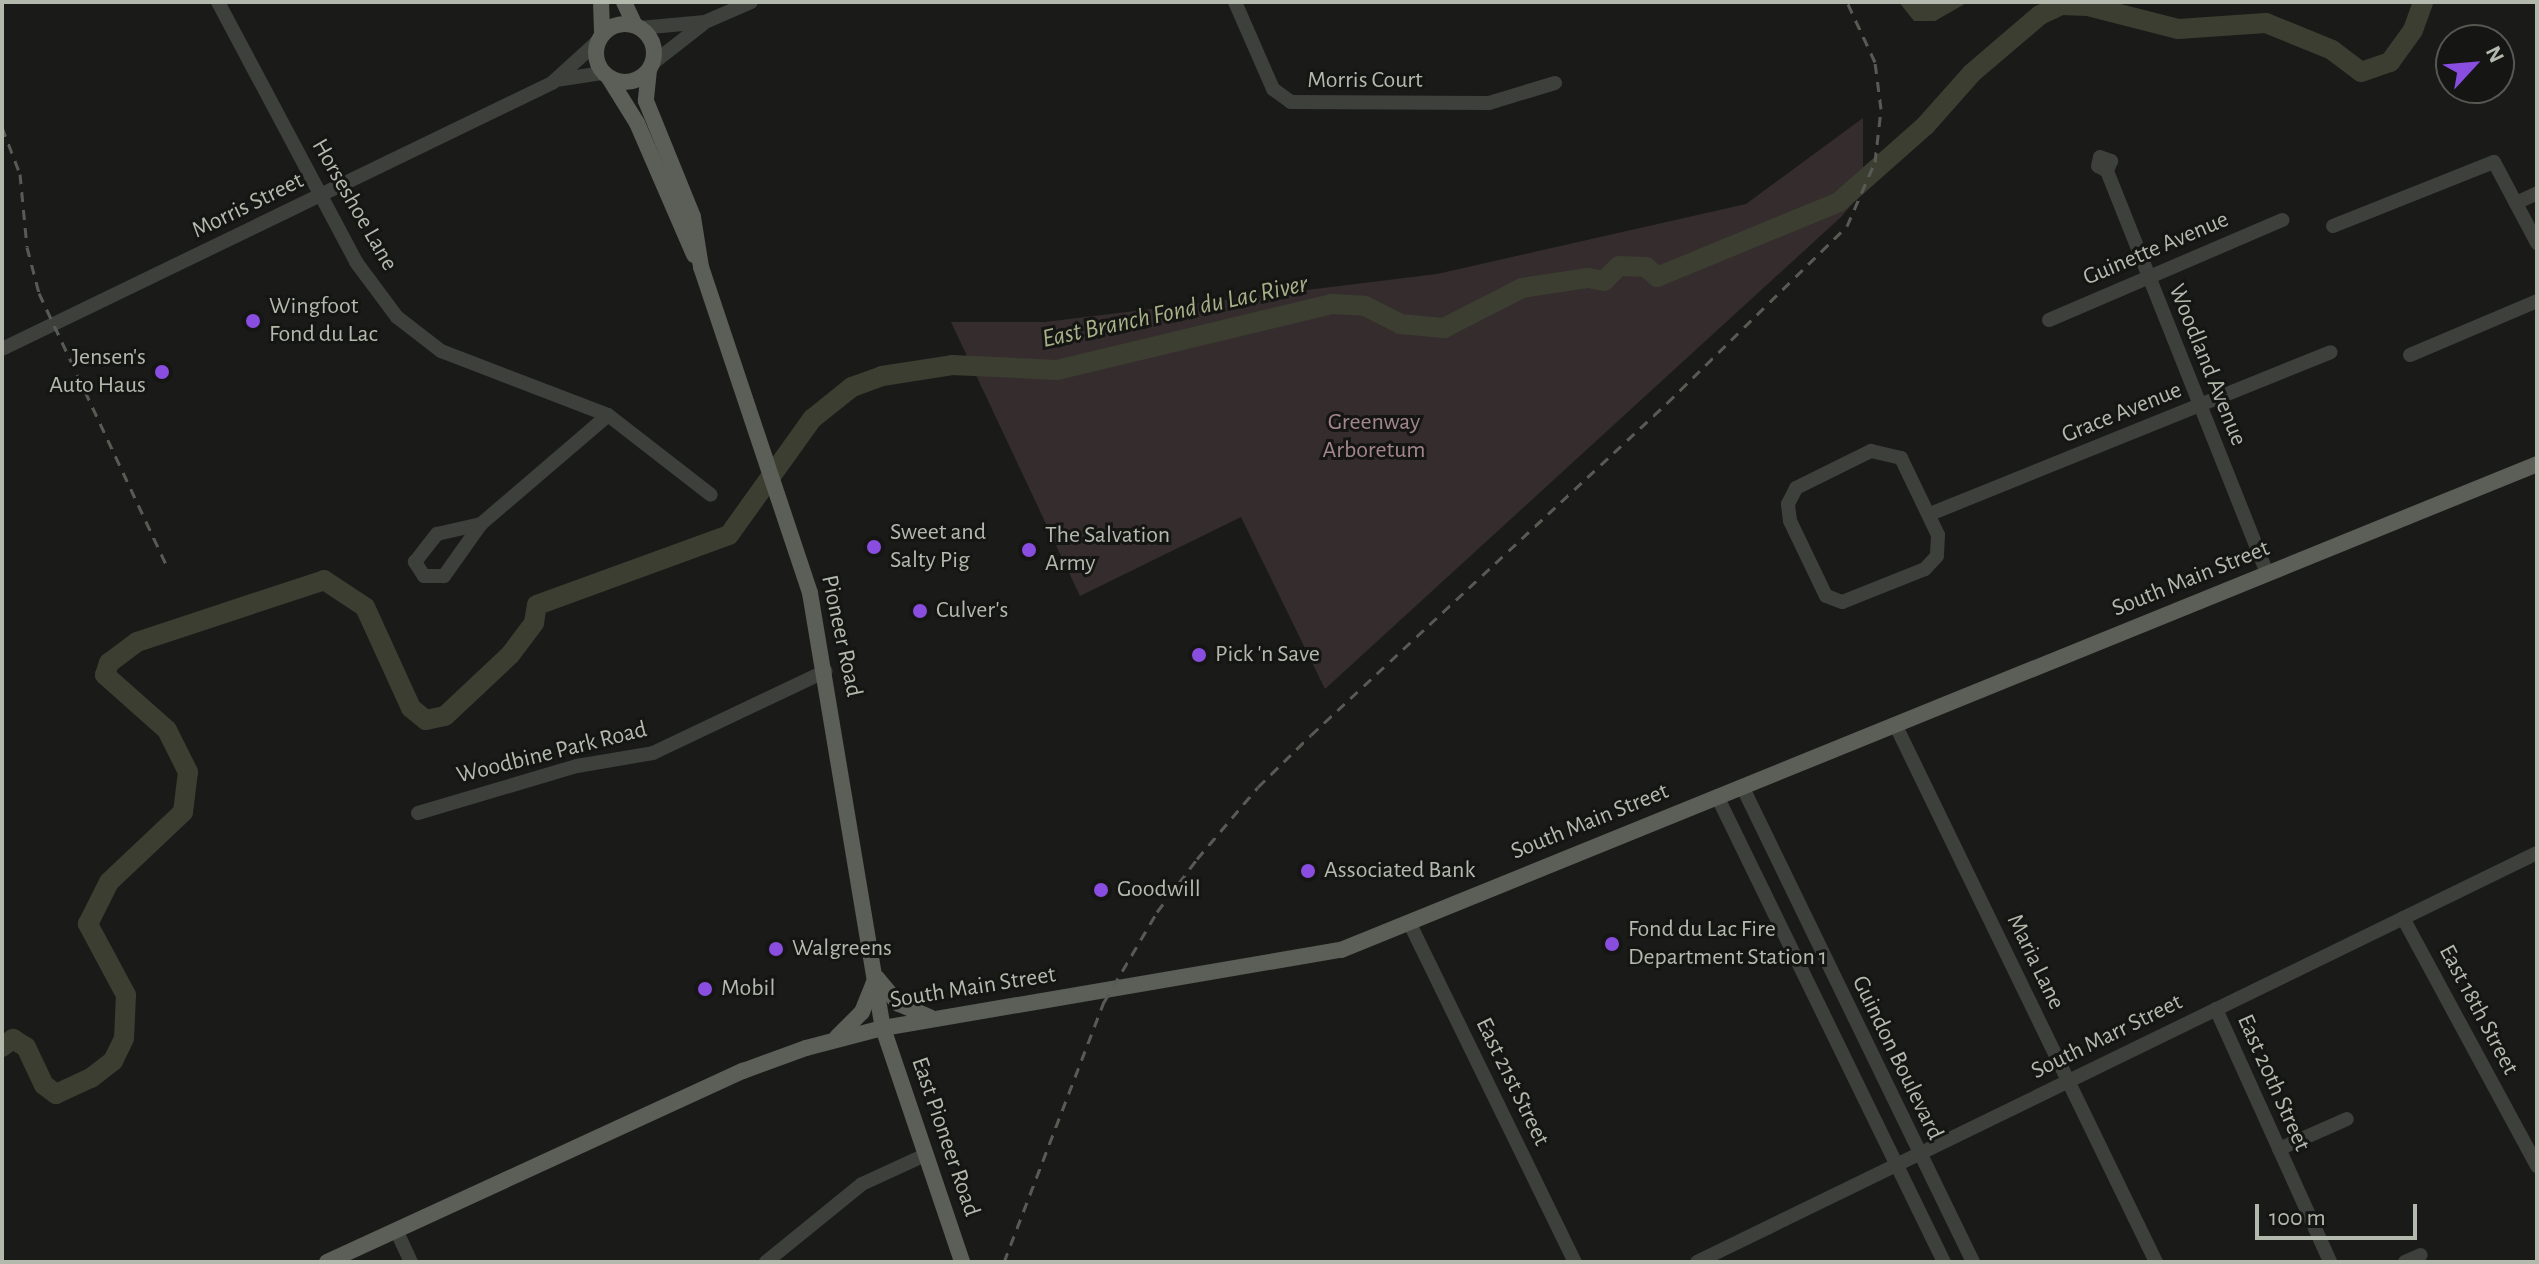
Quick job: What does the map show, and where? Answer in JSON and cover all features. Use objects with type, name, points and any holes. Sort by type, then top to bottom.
[{"type":"main road","points":[[601,2],[596,60],[606,75],[634,81],[651,67],[651,40],[638,27],[624,2]]},
{"type":"main road","points":[[599,39],[617,25],[638,27]]},
{"type":"main road","name":"Pioneer Road","points":[[651,67],[646,101],[693,217],[701,267],[810,593],[826,671],[883,1028]]},
{"type":"main road","name":"Pioneer Road","points":[[606,75],[637,123],[676,222],[701,267]]},
{"type":"main road","name":"South Main Street","points":[[327,1262],[743,1071],[831,1042],[883,1028],[1341,950],[2537,464]]},
{"type":"main road","points":[[831,1042],[862,1012],[876,977],[909,1011],[941,1018]]},
{"type":"main road","name":"East Pioneer Road","points":[[883,1028],[923,1156],[962,1262]]},
{"type":"street","name":"Horseshoe Lane","points":[[218,2],[356,262],[397,317],[441,351],[608,415],[711,495]]},
{"type":"street","points":[[651,67],[705,22],[751,2]]},
{"type":"street","name":"Morris Court","points":[[1235,2],[1273,89],[1289,102],[1489,103],[1555,83]]},
{"type":"street","points":[[638,27],[705,22]]},
{"type":"street","name":"Morris Street","points":[[2,349],[556,80],[599,39]]},
{"type":"street","name":"Morris Street","points":[[556,80],[606,75]]},
{"type":"street","points":[[2333,226],[2494,162],[2537,243]]},
{"type":"street","name":"Woodland Avenue","points":[[2107,171],[2267,574]]},
{"type":"street","points":[[2516,203],[2537,193]]},
{"type":"street","name":"Guinette Avenue","points":[[2049,320],[2147,274],[2282,220]]},
{"type":"street","points":[[2410,355],[2537,301]]},
{"type":"street","name":"Grace Avenue","points":[[1930,514],[2330,352]]},
{"type":"street","points":[[481,524],[437,534],[421,548],[415,562],[424,576],[444,576],[481,524],[608,415]]},
{"type":"street","points":[[1871,451],[1886,452],[1901,458],[1930,514],[1938,535],[1937,556],[1925,569],[1842,602],[1826,596],[1790,521],[1788,504],[1796,488],[1871,451]]},
{"type":"street","name":"Woodbine Park Road","points":[[418,813],[585,764],[653,753],[826,671]]},
{"type":"street","name":"Maria Lane","points":[[1895,724],[2156,1262]]},
{"type":"street","name":"Guindon Boulevard","points":[[1742,786],[1973,1262]]},
{"type":"street","name":"Guindon Boulevard","points":[[1717,796],[1944,1262]]},
{"type":"street","name":"South Marr Street","points":[[1697,1262],[1919,1151],[2537,853]]},
{"type":"street","name":"East 18th Street","points":[[2403,918],[2537,1166]]},
{"type":"street","name":"East 21st Street","points":[[1409,922],[1575,1262]]},
{"type":"street","name":"East 20th Street","points":[[2216,1009],[2330,1262]]},
{"type":"street","points":[[2279,1149],[2347,1119]]},
{"type":"street","points":[[766,1262],[862,1184],[923,1156]]},
{"type":"street","points":[[397,1232],[411,1262]]},
{"type":"street","points":[[2405,1262],[2421,1255]]},
{"type":"green space","name":"Greenway Arboretum","points":[[1863,118],[1863,172],[1853,203],[1841,217],[1325,689],[1241,517],[1080,596],[951,322],[1045,322],[1437,274],[1746,204]]},
{"type":"shaded area","points":[[1899,2],[1968,2],[1935,21],[1914,21]]},
{"type":"waterway","name":"East Branch Fond du Lac River","points":[[2,1047],[13,1039],[26,1047],[44,1085],[56,1094],[91,1078],[113,1061],[124,1038],[126,995],[88,924],[109,882],[183,812],[188,772],[167,730],[105,675],[109,663],[137,642],[324,580],[365,607],[411,708],[426,720],[445,716],[510,655],[534,623],[537,605],[729,535],[812,419],[852,387],[882,376],[952,365],[1057,370],[1332,304],[1365,306],[1400,324],[1444,328],[1522,288],[1588,278],[1604,281],[1619,266],[1646,267],[1657,277],[1839,202],[1925,126],[1972,73],[2040,15],[2061,5],[2088,6],[2178,29],[2266,23],[2332,50],[2361,72],[2390,62],[2413,30],[2423,2]]},
{"type":"railway","points":[[1004,1262],[1104,1002],[1157,912],[1197,859],[1258,787],[1311,735],[1667,403],[1847,226],[1875,162],[1881,109],[1875,62],[1847,2]]},
{"type":"railway","points":[[2,127],[20,174],[27,247],[39,293],[168,568]]},
{"type":"place","name":"Wingfoot Fond du Lac","points":[[253,321]]},
{"type":"place","name":"Jensen's Auto Haus","points":[[162,372]]},
{"type":"place","name":"Sweet and Salty Pig","points":[[874,547]]},
{"type":"place","name":"The Salvation Army","points":[[1029,550]]},
{"type":"place","name":"Culver's","points":[[920,611]]},
{"type":"place","name":"Pick 'n Save","points":[[1199,655]]},
{"type":"place","name":"Associated Bank","points":[[1308,871]]},
{"type":"place","name":"Goodwill","points":[[1101,890]]},
{"type":"place","name":"Fond du Lac Fire Department Station 1","points":[[1612,944]]},
{"type":"place","name":"Walgreens","points":[[776,949]]},
{"type":"place","name":"Mobil","points":[[705,989]]}]
